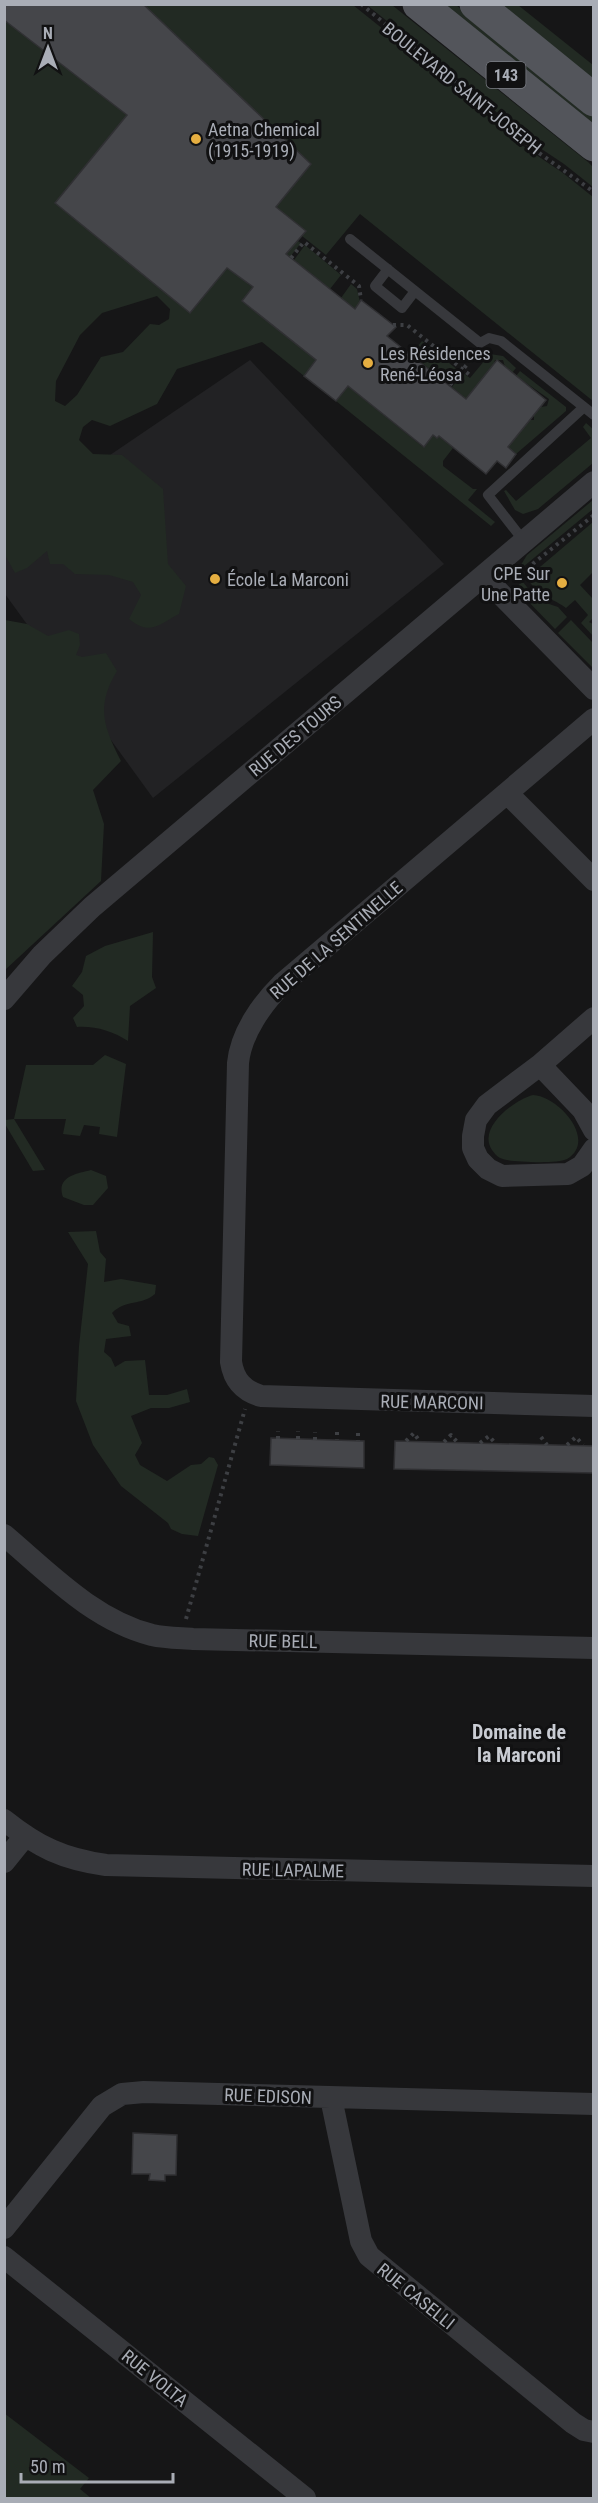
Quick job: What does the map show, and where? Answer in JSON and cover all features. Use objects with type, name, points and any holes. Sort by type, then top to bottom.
[{"type":"main road","name":"BOULEVARD SAINT-JOSEPH","points":[[419,4],[594,145]]},
{"type":"main road","name":"143","points":[[476,4],[594,100]]},
{"type":"street","name":"RUE DES TOURS","points":[[4,999],[42,955],[92,907],[594,482]]},
{"type":"street","points":[[483,576],[594,689]]},
{"type":"street","name":"RUE DE LA SENTINELLE","points":[[271,1397],[254,1394],[243,1387],[235,1376],[231,1362],[237,1069],[242,1045],[266,1002],[282,984],[594,719]]},
{"type":"street","points":[[508,794],[594,880]]},
{"type":"street","points":[[594,1018],[540,1065],[487,1105],[479,1115],[473,1136],[473,1148],[478,1159],[488,1169],[502,1176],[568,1174],[582,1166],[594,1149]]},
{"type":"street","points":[[540,1065],[584,1110],[594,1130]]},
{"type":"street","name":"RUE MARCONI","points":[[271,1397],[594,1406]]},
{"type":"street","name":"RUE BELL","points":[[4,1535],[90,1606],[118,1623],[154,1635],[193,1639],[594,1648]]},
{"type":"street","name":"RUE LAPALME","points":[[4,1820],[25,1836],[58,1855],[81,1861],[114,1865],[594,1876]]},
{"type":"street","points":[[4,1862],[25,1836]]},
{"type":"street","name":"RUE EDISON","points":[[4,2228],[102,2106],[122,2094],[144,2092],[594,2104]]},
{"type":"street","name":"RUE CASELLI","points":[[331,2098],[362,2241],[373,2261],[573,2423],[584,2430],[594,2432]]},
{"type":"street","name":"RUE VOLTA","points":[[4,2257],[304,2499]]},
{"type":"lane","points":[[350,238],[480,343],[489,338],[501,341],[594,415]]},
{"type":"lane","points":[[388,269],[375,286],[402,308],[415,291]]},
{"type":"lane","points":[[523,540],[488,495],[584,407]]},
{"type":"path","name":"BOULEVARD SAINT-JOSEPH","points":[[361,4],[450,77],[518,138],[594,192]]},
{"type":"path","points":[[291,258],[302,240],[359,286],[362,300]]},
{"type":"path","points":[[393,325],[408,325],[471,376]]},
{"type":"path","points":[[450,385],[462,370]]},
{"type":"path","points":[[517,578],[594,515]]},
{"type":"path","points":[[184,1622],[246,1407]]},
{"type":"path","points":[[278,1431],[278,1438]]},
{"type":"path","points":[[298,1431],[298,1439]]},
{"type":"path","points":[[315,1432],[315,1440]]},
{"type":"path","points":[[337,1432],[337,1440]]},
{"type":"path","points":[[358,1434],[358,1441]]},
{"type":"path","points":[[406,1441],[414,1434],[420,1442]]},
{"type":"path","points":[[444,1442],[451,1434],[458,1443]]},
{"type":"path","points":[[480,1443],[489,1436],[496,1444]]},
{"type":"path","points":[[541,1437],[547,1445]]},
{"type":"path","points":[[567,1445],[576,1437],[583,1445]]},
{"type":"shaded area","points":[[5,5],[353,5],[520,144],[593,197],[593,401],[360,214],[326,255],[302,236],[306,231],[284,236],[294,245],[298,241],[301,243],[290,257],[282,251],[267,261],[248,284],[253,287],[242,301],[316,360],[304,376],[262,342],[177,369],[157,404],[110,426],[92,420],[83,427],[79,440],[93,454],[122,455],[163,489],[168,564],[186,586],[179,614],[154,627],[143,627],[129,619],[141,595],[133,582],[109,575],[75,574],[63,564],[50,564],[47,551],[27,568],[15,573],[5,555]],"holes":[[[157,296],[170,309],[169,319],[159,325],[150,324],[123,352],[101,357],[77,395],[65,406],[55,401],[56,381],[80,335],[102,313]]]},
{"type":"shaded area","points":[[367,5],[392,5],[588,162],[593,167],[593,187],[522,136],[474,91]]},
{"type":"shaded area","points":[[438,5],[456,5],[593,115],[593,127]]},
{"type":"shaded area","points":[[495,5],[518,5],[593,65],[593,84]]},
{"type":"shaded area","points":[[305,245],[341,275],[330,289],[294,260]]},
{"type":"shaded area","points":[[351,284],[357,289],[360,302],[355,309],[341,298]]},
{"type":"shaded area","points":[[422,341],[459,371],[448,384],[411,354]]},
{"type":"shaded area","points":[[490,354],[503,356],[516,368],[512,373],[505,367],[503,360],[495,360],[493,366],[467,399],[455,410],[464,397],[452,387],[463,373],[470,378]]},
{"type":"shaded area","name":"École La Marconi","points":[[250,360],[444,564],[153,798],[5,594],[4,527]]},
{"type":"shaded area","points":[[520,371],[566,407],[566,411],[516,454],[508,447],[530,420],[534,420],[534,415],[541,407],[547,406],[549,399],[516,376]]},
{"type":"shaded area","points":[[348,386],[423,447],[433,435],[437,438],[439,436],[453,448],[443,461],[443,466],[473,489],[477,489],[468,500],[495,522],[491,526],[336,401]]},
{"type":"shaded area","points":[[586,423],[593,429],[593,463],[538,509],[523,514],[515,510],[504,491],[506,490],[516,501],[591,438],[583,427]]},
{"type":"shaded area","points":[[593,500],[593,509],[519,568],[527,555]]},
{"type":"shaded area","name":"CPE Sur Une Patte","points":[[593,522],[593,572],[580,585],[593,599],[593,618],[589,622],[593,624],[593,636],[581,623],[588,615],[575,600],[566,608],[541,594],[527,578]]},
{"type":"shaded area","points":[[523,582],[537,600],[558,607],[567,617],[555,629],[520,593],[517,586]]},
{"type":"shaded area","points":[[5,620],[27,624],[48,636],[69,630],[79,634],[80,645],[76,655],[82,657],[106,653],[117,671],[106,695],[104,716],[110,737],[121,761],[93,790],[104,824],[101,881],[5,970]]},
{"type":"shaded area","points":[[571,620],[593,643],[593,668],[558,633]]},
{"type":"shaded area","points":[[153,932],[152,977],[156,988],[130,1006],[128,1041],[104,1030],[77,1027],[73,1018],[84,1006],[83,995],[72,986],[82,972],[86,956],[105,946]]},
{"type":"shaded area","points":[[105,1055],[126,1064],[117,1137],[99,1134],[100,1127],[84,1125],[80,1136],[63,1134],[66,1119],[14,1119],[26,1065],[93,1065]]},
{"type":"shaded area","points":[[533,1095],[543,1097],[553,1103],[571,1120],[578,1141],[575,1151],[567,1159],[547,1162],[513,1161],[500,1158],[492,1150],[489,1133],[493,1124],[516,1103]]},
{"type":"shaded area","points":[[14,1119],[45,1170],[33,1171],[5,1124],[5,1120]]},
{"type":"shaded area","points":[[91,1170],[106,1176],[108,1188],[93,1205],[84,1205],[63,1197],[62,1185],[68,1178]]},
{"type":"shaded area","points":[[96,1231],[100,1252],[106,1259],[104,1282],[121,1279],[156,1285],[155,1294],[150,1298],[123,1306],[112,1313],[118,1323],[129,1326],[131,1336],[106,1339],[104,1352],[111,1358],[115,1367],[125,1361],[145,1360],[149,1395],[167,1395],[187,1389],[190,1402],[169,1408],[151,1408],[131,1416],[142,1443],[135,1455],[140,1465],[167,1481],[191,1465],[201,1464],[209,1457],[214,1458],[218,1465],[198,1536],[182,1534],[171,1529],[168,1523],[121,1486],[93,1445],[76,1401],[79,1346],[88,1264],[68,1232]]},
{"type":"shaded area","points":[[4,2413],[89,2478],[80,2489],[91,2498],[5,2498]]},
{"type":"building","name":"Aetna Chemical (1915-1919)","points":[[4,4],[143,4],[311,164],[276,207],[306,231],[286,254],[355,309],[361,300],[396,327],[387,336],[466,399],[497,360],[546,400],[508,447],[516,454],[506,468],[497,461],[486,474],[439,436],[437,438],[433,435],[424,447],[348,386],[336,401],[304,376],[316,360],[242,301],[253,287],[227,268],[190,313],[55,203],[127,115],[4,20]]},
{"type":"building","points":[[271,1438],[364,1441],[364,1468],[270,1465]]},
{"type":"building","points":[[395,1441],[594,1446],[594,1473],[394,1469]]},
{"type":"building","points":[[133,2133],[177,2135],[176,2175],[165,2175],[165,2181],[149,2180],[150,2174],[132,2174]]},
{"type":"place","name":"Aetna Chemical (1915-1919)","points":[[196,139]]},
{"type":"place","name":"Les Résidences René-Léosa","points":[[368,363]]},
{"type":"place","name":"École La Marconi","points":[[215,579]]},
{"type":"place","name":"CPE Sur Une Patte","points":[[562,583]]},
{"type":"district","name":"Domaine de la Marconi","points":[[519,1744]]}]
